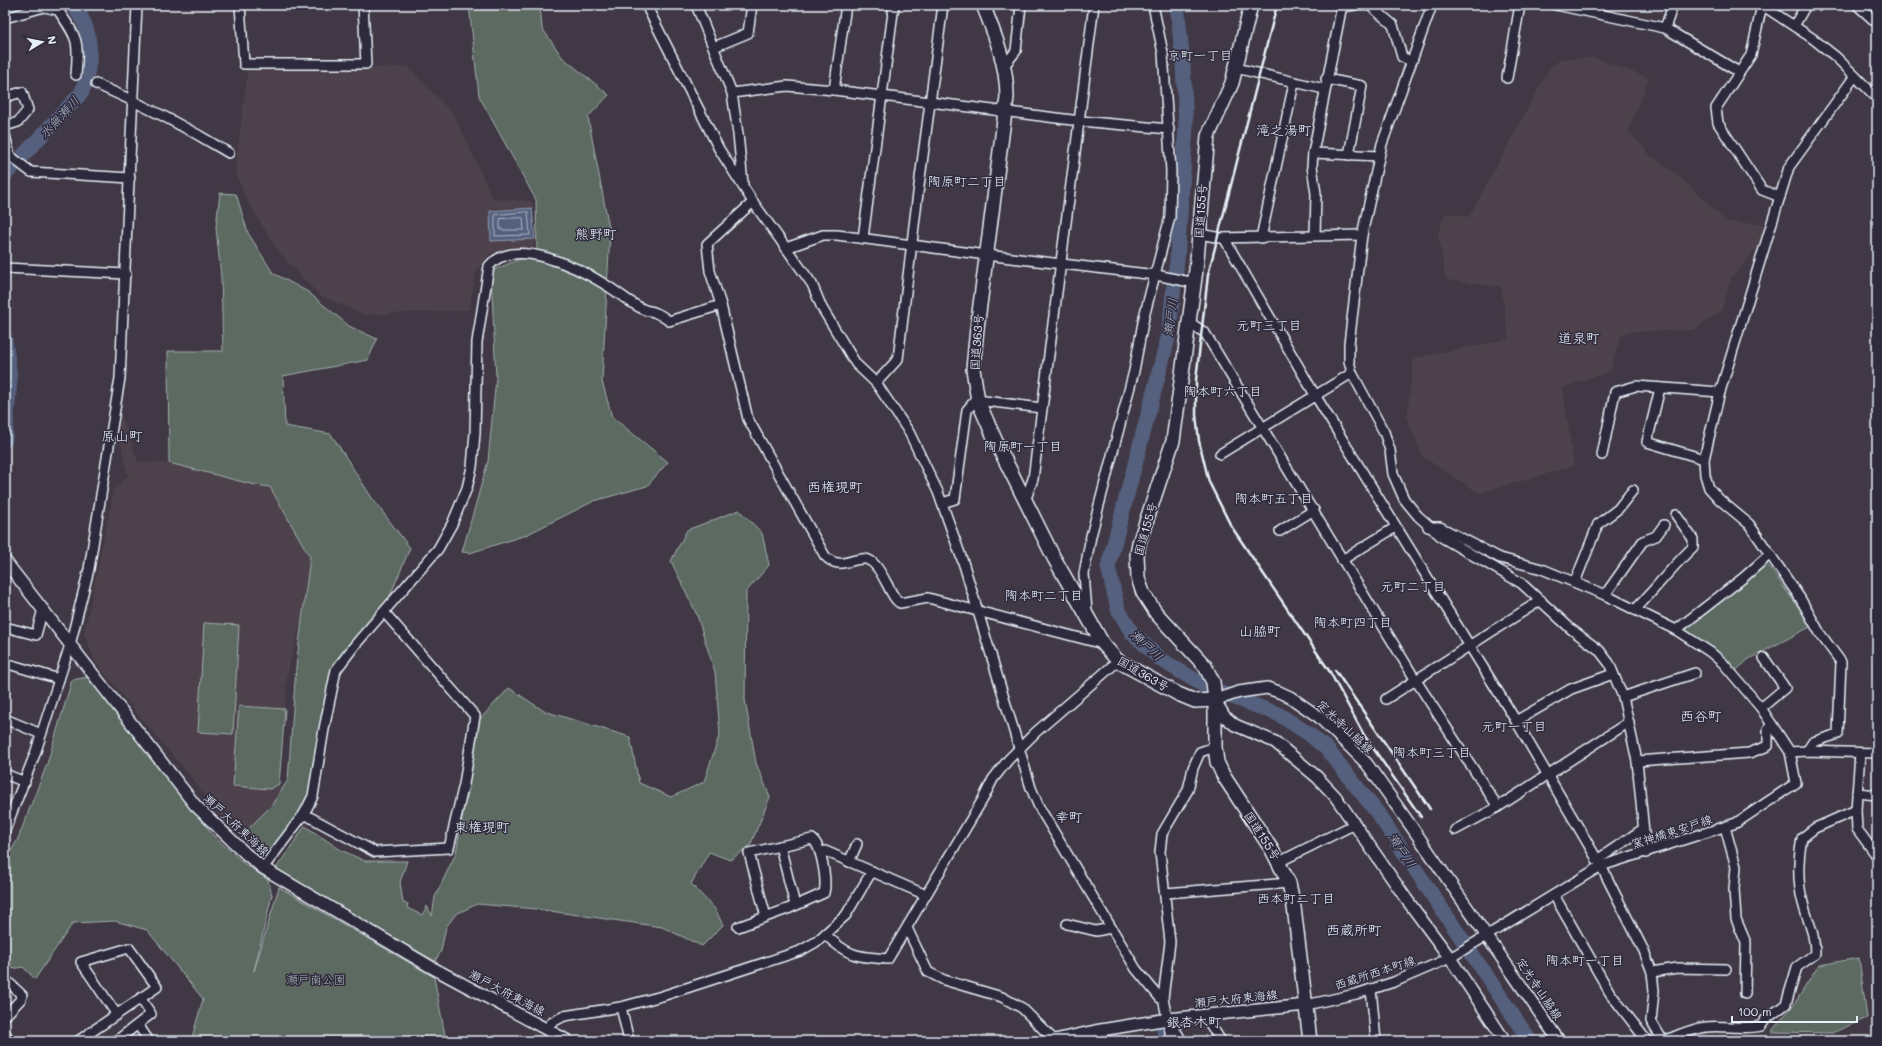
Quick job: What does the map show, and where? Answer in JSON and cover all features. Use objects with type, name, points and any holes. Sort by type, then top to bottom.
[{"type":"highway","name":"国道363号","points":[[983,5],[1000,48],[1007,85],[1005,111],[977,328],[974,369],[978,401],[1025,501],[1087,618],[1103,644],[1118,661],[1178,694],[1195,701],[1216,700]]},
{"type":"highway","name":"国道155号","points":[[1251,5],[1232,83],[1208,136],[1200,231],[1191,282],[1189,322],[1173,441],[1139,543],[1136,567],[1143,593],[1153,608],[1205,666],[1213,682],[1216,700],[1215,747],[1217,762],[1223,776],[1279,862],[1289,883],[1294,907],[1310,1041]]},
{"type":"main road","name":"瀬戸大府東海線","points":[[7,564],[195,805],[246,854],[264,868],[431,968],[568,1041]]},
{"type":"main road","name":"定光寺山脇線","points":[[1216,700],[1239,692],[1268,688],[1290,697],[1319,717],[1367,764],[1438,864],[1483,939],[1502,956],[1559,1041]]},
{"type":"main road","points":[[1216,700],[1224,716],[1235,725],[1275,742],[1317,777],[1335,796],[1407,900],[1453,957],[1506,1041]]},
{"type":"main road","name":"瀬戸大府東海線","points":[[1053,1041],[1096,1031],[1168,1019],[1306,1005]]},
{"type":"street","points":[[5,830],[8,818],[25,782],[70,645],[88,569],[117,402],[120,378],[126,274],[137,5]]},
{"type":"street","points":[[240,5],[244,64],[366,64],[363,5]]},
{"type":"street","points":[[646,5],[716,143],[743,187],[812,284],[822,308],[856,364],[876,383],[909,432],[942,503],[979,612],[1031,788],[1039,806],[1136,969],[1160,998],[1163,998]]},
{"type":"street","points":[[696,5],[732,93],[743,187]]},
{"type":"street","points":[[714,47],[748,33],[752,5]]},
{"type":"street","points":[[834,90],[846,5]]},
{"type":"street","points":[[863,238],[894,5]]},
{"type":"street","points":[[876,383],[898,359],[911,245],[943,5]]},
{"type":"street","points":[[1004,66],[1016,51],[1021,5]]},
{"type":"street","points":[[1025,501],[1033,479],[1094,5]]},
{"type":"street","points":[[1087,618],[1084,574],[1091,536],[1132,378],[1144,318],[1159,275],[1170,218],[1168,130],[1163,52],[1153,5]]},
{"type":"street","points":[[1315,235],[1316,194],[1312,166],[1324,89],[1342,6],[1355,5]]},
{"type":"street","points":[[1366,5],[1379,13],[1393,25],[1402,57],[1411,61]]},
{"type":"street","points":[[1379,13],[1385,5]]},
{"type":"street","points":[[1432,5],[1411,61],[1379,156],[1362,235],[1349,344],[1349,361],[1352,373],[1384,432],[1390,450],[1393,474],[1404,499],[1428,527],[1443,538],[1521,583],[1571,629],[1599,650],[1609,663],[1623,697],[1637,761],[1646,853]]},
{"type":"street","points":[[1507,78],[1520,5]]},
{"type":"street","points":[[1556,5],[1665,28],[1739,72]]},
{"type":"street","points":[[1665,28],[1673,5]]},
{"type":"street","points":[[1780,196],[1762,190],[1718,123],[1716,108],[1751,55],[1762,5],[1794,26],[1836,57],[1877,98]]},
{"type":"street","points":[[1794,26],[1806,5]]},
{"type":"street","points":[[1857,5],[1877,23]]},
{"type":"street","points":[[5,18],[44,7],[58,10],[74,34],[78,47],[76,75]]},
{"type":"street","points":[[1236,68],[1324,89]]},
{"type":"street","points":[[1807,751],[1813,742],[1838,734],[1841,662],[1821,635],[1800,598],[1749,524],[1720,500],[1709,488],[1704,475],[1704,459],[1720,392],[1789,167],[1855,76]]},
{"type":"street","points":[[1326,79],[1362,86],[1349,155]]},
{"type":"street","points":[[1261,238],[1294,83]]},
{"type":"street","points":[[96,84],[133,100],[192,130],[229,153]]},
{"type":"street","points":[[732,93],[787,86],[883,95],[1080,121],[1168,130]]},
{"type":"street","points":[[5,97],[22,92],[28,110],[18,122],[5,126]]},
{"type":"street","points":[[5,135],[10,157],[31,172],[130,178]]},
{"type":"street","points":[[1313,153],[1379,156]]},
{"type":"street","points":[[753,202],[707,244],[710,271],[721,305],[748,420],[825,556],[830,561],[841,564],[860,559],[870,561],[877,567],[887,582],[896,601],[900,603],[928,598],[1103,644]]},
{"type":"street","points":[[1200,231],[1205,235],[1224,238],[1362,235]]},
{"type":"street","points":[[786,248],[824,235],[837,234],[986,255],[1159,275],[1191,282]]},
{"type":"street","points":[[1224,238],[1315,395],[1516,721],[1599,863],[1644,951],[1652,972],[1654,991],[1651,1021],[1664,1041],[1688,1031],[1706,1027],[1745,1029],[1761,1026],[1765,1020],[1786,1004],[1797,967],[1815,954],[1815,939],[1802,903],[1799,882],[1799,854],[1802,838],[1816,828],[1856,810]]},
{"type":"street","points":[[264,868],[304,814],[313,796],[324,729],[336,670],[355,645],[438,549],[452,524],[467,488],[472,466],[475,433],[477,342],[480,314],[489,266],[494,260],[511,254],[525,253],[558,262],[605,284],[645,310],[656,312],[669,321],[721,305]]},
{"type":"street","points":[[5,268],[126,274]]},
{"type":"street","points":[[1189,322],[1205,333],[1261,428],[1314,510],[1342,560],[1415,679],[1498,807]]},
{"type":"street","points":[[1220,454],[1352,373]]},
{"type":"street","points":[[1602,455],[1615,392],[1636,386],[1720,392]]},
{"type":"street","points":[[1660,388],[1647,442],[1704,459]]},
{"type":"street","points":[[942,503],[955,499],[967,410],[972,403],[978,401],[1042,408]]},
{"type":"street","points":[[1575,582],[1598,524],[1618,509],[1633,490]]},
{"type":"street","points":[[1280,531],[1314,510]]},
{"type":"street","points":[[1635,610],[1693,547],[1693,539],[1676,515]]},
{"type":"street","points":[[1605,595],[1643,541],[1656,536],[1664,526]]},
{"type":"street","points":[[1342,560],[1396,527]]},
{"type":"street","points":[[1428,527],[1440,527],[1500,558],[1542,569],[1575,582],[1676,630],[1723,663],[1761,708],[1790,752],[1877,753]]},
{"type":"street","points":[[1676,630],[1743,578],[1770,554]]},
{"type":"street","points":[[1386,699],[1415,679],[1541,600]]},
{"type":"street","points":[[5,627],[36,635],[43,609]]},
{"type":"street","points":[[304,814],[375,852],[449,848],[464,784],[475,716],[384,612]]},
{"type":"street","points":[[1761,708],[1785,688],[1764,658]]},
{"type":"street","points":[[825,934],[839,948],[856,956],[888,959],[983,799],[993,779],[1036,732],[1118,661]]},
{"type":"street","points":[[5,663],[59,678]]},
{"type":"street","points":[[1623,697],[1696,673]]},
{"type":"street","points":[[1516,721],[1571,689],[1613,674]]},
{"type":"street","points":[[5,719],[41,734]]},
{"type":"street","points":[[1455,830],[1498,807],[1629,722]]},
{"type":"street","points":[[1637,761],[1749,754],[1768,746],[1768,729],[1772,725]]},
{"type":"street","points":[[1172,1041],[1163,998],[1170,942],[1166,893],[1160,852],[1162,834],[1188,790],[1193,768],[1200,752],[1215,747]]},
{"type":"street","name":"窯神橋東安戸線","points":[[1453,957],[1554,895],[1599,863],[1646,853],[1736,823],[1796,784],[1790,752]]},
{"type":"street","points":[[1860,753],[1856,829],[1877,856]]},
{"type":"street","points":[[5,774],[25,782]]},
{"type":"street","points":[[1857,793],[1877,795]]},
{"type":"street","points":[[1279,862],[1355,824]]},
{"type":"street","points":[[1725,827],[1736,867],[1734,889],[1736,919],[1746,943],[1745,994]]},
{"type":"street","points":[[1599,863],[1643,829]]},
{"type":"street","points":[[738,927],[766,917],[824,893],[821,852],[816,842],[809,838],[749,853],[766,917]]},
{"type":"street","points":[[849,862],[857,844]]},
{"type":"street","points":[[780,846],[795,905]]},
{"type":"street","points":[[821,852],[825,851],[926,895]]},
{"type":"street","points":[[548,1030],[551,1023],[564,1016],[621,1007],[662,996],[800,952],[816,942],[846,915],[872,871]]},
{"type":"street","points":[[1166,893],[1289,883]]},
{"type":"street","points":[[1554,895],[1610,993],[1647,1041]]},
{"type":"street","points":[[1067,924],[1096,931],[1111,928]]},
{"type":"street","points":[[907,928],[928,972],[944,980],[1002,996],[1022,1008],[1053,1041]]},
{"type":"street","points":[[78,1041],[117,1015],[157,987],[129,948],[81,962],[117,1015]]},
{"type":"street","name":"西蔵所西本町線","points":[[1306,1005],[1370,989],[1406,978],[1453,957]]},
{"type":"street","points":[[1652,972],[1677,968],[1726,969]]},
{"type":"street","points":[[5,979],[22,995],[21,999],[5,1016]]},
{"type":"street","points":[[1370,989],[1376,1041]]},
{"type":"street","points":[[116,1041],[138,1026],[151,1014],[141,998]]},
{"type":"street","points":[[621,1007],[629,1041]]},
{"type":"street","points":[[1205,1016],[1221,1041]]},
{"type":"street","points":[[1168,1019],[1182,1041]]},
{"type":"street","points":[[138,1026],[149,1041]]},
{"type":"street","points":[[5,1033],[10,1041]]},
{"type":"shaded area","points":[[1594,58],[1649,78],[1628,130],[1651,156],[1677,174],[1727,222],[1764,224],[1759,246],[1731,278],[1722,310],[1694,330],[1626,332],[1620,337],[1610,371],[1563,388],[1574,466],[1479,493],[1423,457],[1407,418],[1414,358],[1509,339],[1501,287],[1446,280],[1438,235],[1445,213],[1469,217],[1550,67],[1562,59]]},
{"type":"shaded area","points":[[408,67],[455,116],[493,199],[532,201],[534,244],[532,248],[490,253],[476,272],[469,310],[364,315],[319,295],[279,252],[246,199],[235,171],[248,70]]},
{"type":"shaded area","points":[[117,403],[138,462],[169,463],[272,486],[310,557],[302,616],[287,675],[279,784],[281,796],[247,830],[232,832],[189,774],[96,663],[84,634],[114,489],[128,476],[115,416]]},
{"type":"green space","points":[[469,5],[540,5],[542,28],[562,57],[609,95],[588,117],[610,233],[602,381],[612,417],[668,462],[647,486],[594,501],[526,535],[470,553],[462,552],[488,461],[496,378],[491,271],[537,252],[536,200],[479,96]]},
{"type":"green space","points":[[220,193],[236,194],[248,233],[273,273],[308,292],[349,326],[377,339],[368,360],[283,376],[285,426],[331,434],[372,498],[410,548],[387,603],[333,663],[308,806],[269,855],[247,830],[271,806],[288,780],[296,667],[310,557],[270,487],[255,485],[169,463],[168,351],[223,351],[221,277],[216,227]]},
{"type":"green space","points":[[739,510],[762,533],[769,565],[746,592],[745,700],[756,763],[770,797],[750,846],[730,860],[709,852],[691,884],[715,909],[723,925],[702,946],[662,927],[536,909],[477,904],[456,914],[446,927],[441,951],[435,961],[275,870],[305,826],[341,850],[365,861],[407,861],[400,882],[403,903],[408,904],[407,908],[422,915],[427,906],[432,916],[435,897],[456,853],[479,720],[509,688],[544,711],[630,737],[639,783],[671,797],[704,782],[720,733],[715,672],[697,615],[671,561],[687,530]]},
{"type":"green space","points":[[1767,564],[1812,626],[1749,659],[1733,673],[1681,630]]},
{"type":"green space","points":[[204,623],[239,625],[233,734],[198,732]]},
{"type":"green space","name":"瀬戸南公園","points":[[88,677],[121,716],[213,835],[242,862],[268,880],[272,895],[254,971],[279,887],[434,977],[446,1041],[191,1041],[203,999],[147,930],[115,921],[73,923],[35,979],[23,967],[5,970],[5,861],[17,841],[47,764],[72,680]]},
{"type":"green space","points":[[239,706],[285,709],[279,784],[270,789],[233,786]]},
{"type":"green space","points":[[1859,958],[1867,1018],[1832,1033],[1771,1032],[1795,1003],[1819,965]]},
{"type":"water","points":[[532,208],[535,239],[491,241],[490,211]]},
{"type":"waterway","name":"水無瀬川","points":[[5,175],[82,92],[88,70],[88,35],[85,25],[72,5]]},
{"type":"waterway","name":"瀬戸川","points":[[1177,5],[1183,64],[1186,126],[1177,260],[1168,338],[1108,567],[1118,609],[1132,633],[1160,659],[1208,688],[1278,714],[1309,734],[1327,749],[1379,815],[1530,1041]]},
{"type":"waterway","name":"水無瀬川","points":[[5,339],[10,378],[5,440]]},
{"type":"waterway","points":[[1163,1025],[1166,1041]]},
{"type":"railway","points":[[1277,5],[1208,275],[1196,380],[1196,415],[1199,441],[1209,482],[1231,526],[1330,672],[1364,735],[1421,817]]},
{"type":"railway","points":[[1335,670],[1430,809]]},
{"type":"district","name":"京町一丁目","points":[[1200,55]]},
{"type":"district","name":"滝之湯町","points":[[1284,130]]},
{"type":"district","name":"陶原町二丁目","points":[[967,181]]},
{"type":"district","name":"熊野町","points":[[596,234]]},
{"type":"district","name":"元町三丁目","points":[[1269,325]]},
{"type":"district","name":"道泉町","points":[[1579,338]]},
{"type":"district","name":"陶本町六丁目","points":[[1223,391]]},
{"type":"district","name":"原山町","points":[[122,436]]},
{"type":"district","name":"陶原町一丁目","points":[[1023,446]]},
{"type":"district","name":"西権現町","points":[[835,487]]},
{"type":"district","name":"陶本町五丁目","points":[[1274,498]]},
{"type":"district","name":"元町二丁目","points":[[1413,586]]},
{"type":"district","name":"陶本町二丁目","points":[[1044,595]]},
{"type":"district","name":"陶本町四丁目","points":[[1353,622]]},
{"type":"district","name":"山脇町","points":[[1260,631]]},
{"type":"district","name":"西谷町","points":[[1701,716]]},
{"type":"district","name":"元町一丁目","points":[[1514,726]]},
{"type":"district","name":"陶本町三丁目","points":[[1432,752]]},
{"type":"district","name":"幸町","points":[[1069,817]]},
{"type":"district","name":"東権現町","points":[[482,827]]},
{"type":"district","name":"西本町二丁目","points":[[1296,898]]},
{"type":"district","name":"西蔵所町","points":[[1354,930]]},
{"type":"district","name":"陶本町一丁目","points":[[1585,960]]},
{"type":"district","name":"銀杏木町","points":[[1194,1022]]}]
